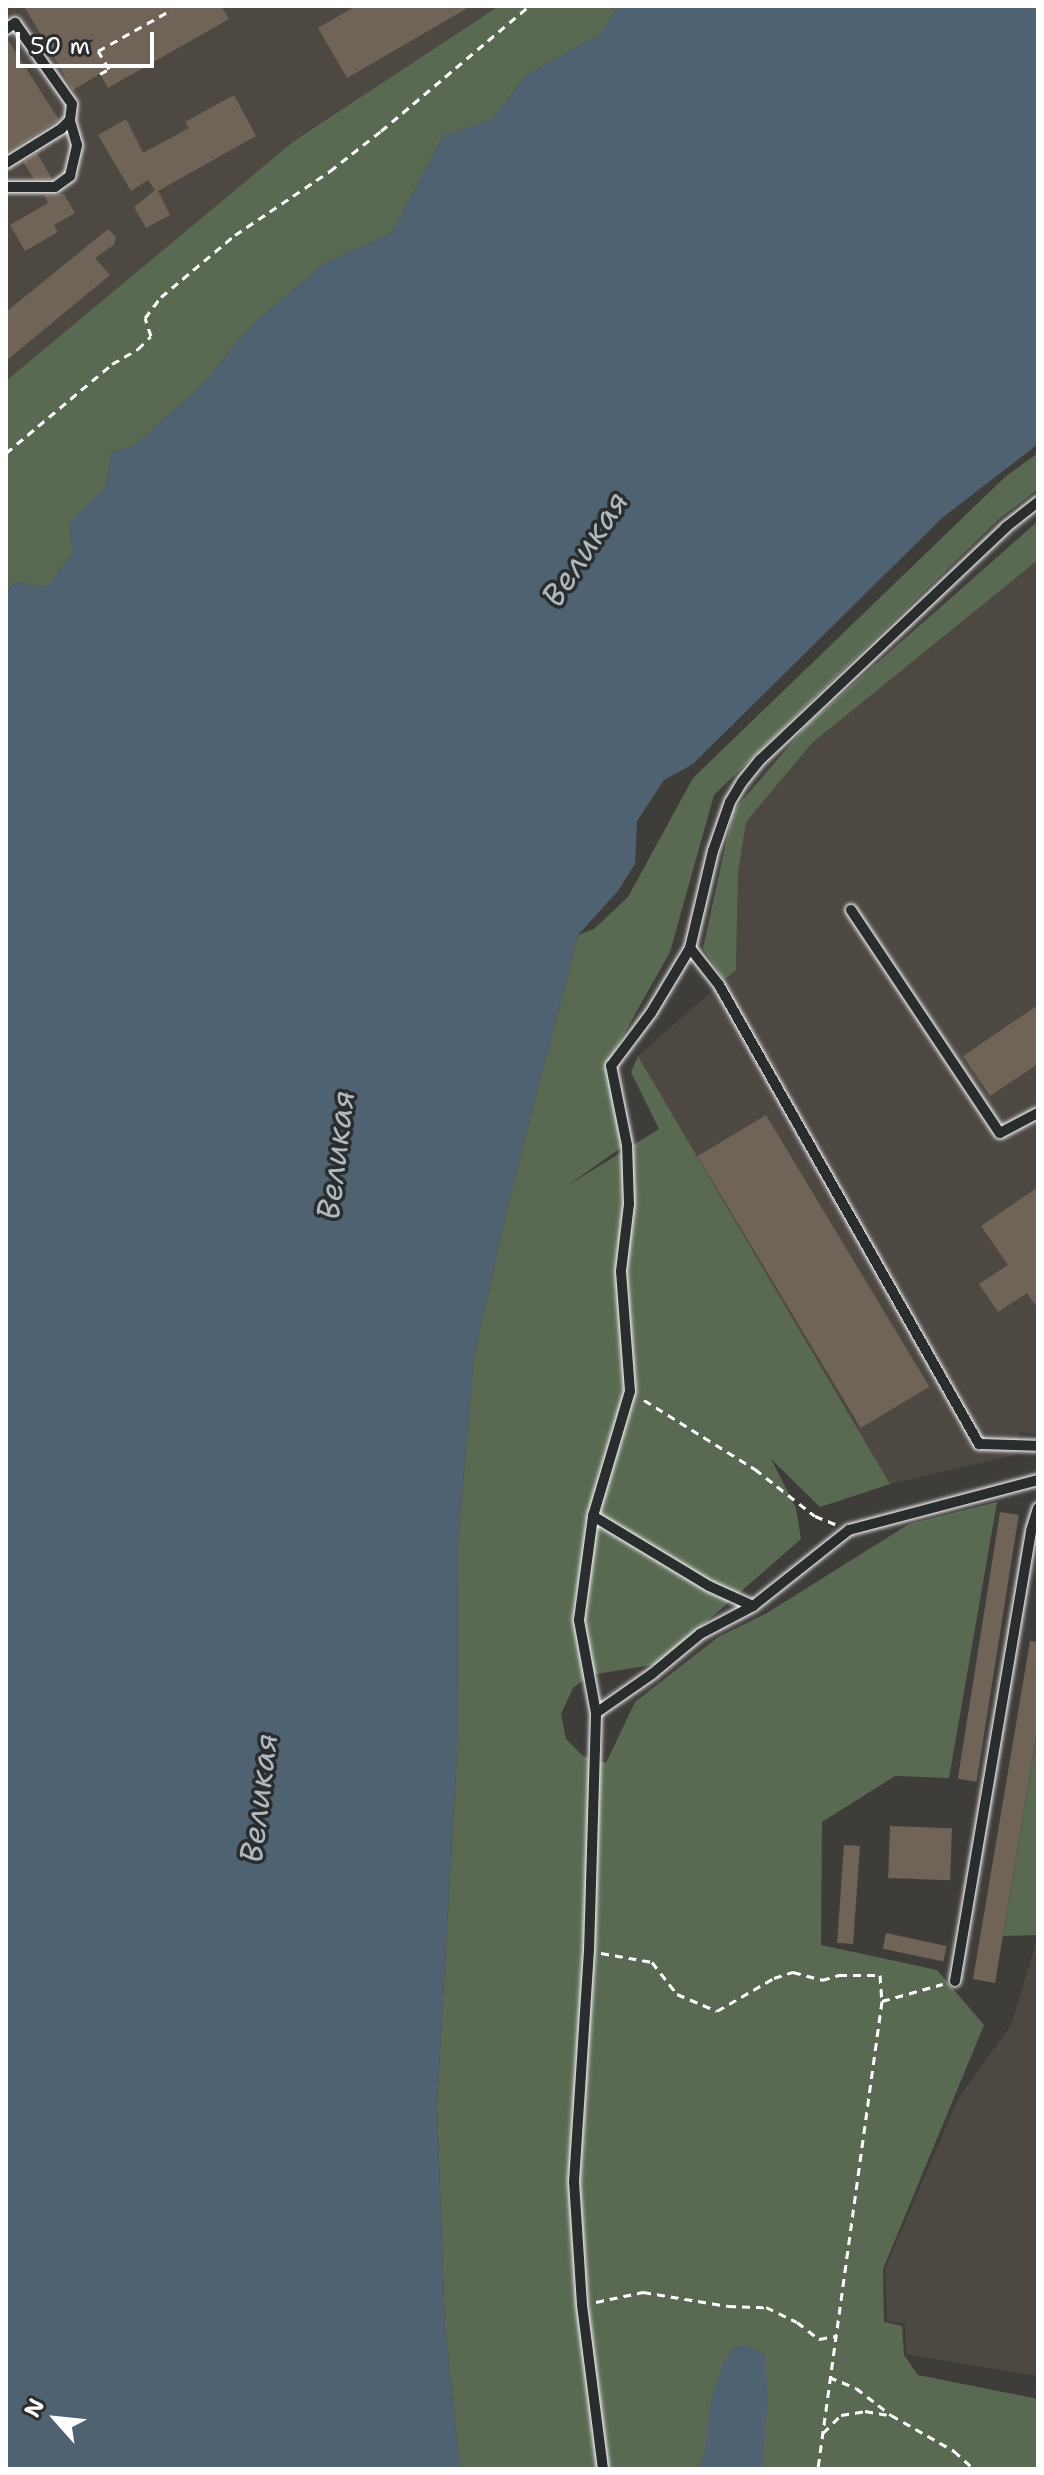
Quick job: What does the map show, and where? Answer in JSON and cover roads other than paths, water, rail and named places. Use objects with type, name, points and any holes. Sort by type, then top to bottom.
[{"type":"lane","points":[[6,29],[15,23],[72,104],[70,120],[77,145],[70,176],[55,187],[6,187]]},
{"type":"lane","points":[[6,163],[70,120]]},
{"type":"lane","points":[[603,2469],[582,2305],[574,2182],[589,1951],[596,1713],[579,1620],[593,1516],[630,1391],[621,1271],[629,1204],[627,1145],[611,1066],[659,1000],[690,948],[713,851],[730,802],[742,782],[760,760],[1006,527],[1038,502]]},
{"type":"lane","points":[[851,910],[1000,1133],[1038,1113]]},
{"type":"lane","points":[[690,948],[719,985],[979,1444],[1038,1446]]},
{"type":"lane","points":[[596,1713],[652,1674],[700,1634],[753,1606],[849,1530],[1038,1480]]},
{"type":"lane","points":[[955,1981],[1038,1508]]},
{"type":"lane","points":[[593,1516],[709,1586],[753,1606]]},
{"type":"water","name":"Великая","points":[[618,6],[1038,6],[1038,444],[942,518],[693,764],[664,780],[637,821],[635,864],[618,891],[578,935],[512,1188],[474,1356],[458,1538],[457,1752],[437,2105],[445,2326],[460,2469],[6,2469],[6,594],[15,582],[47,587],[73,553],[69,522],[106,487],[112,452],[134,446],[201,386],[250,327],[325,263],[392,233],[443,136],[492,120],[528,74],[601,34]]},
{"type":"water","points":[[747,2345],[765,2355],[768,2400],[762,2469],[699,2469],[705,2450],[711,2400],[723,2364],[735,2347]]}]
